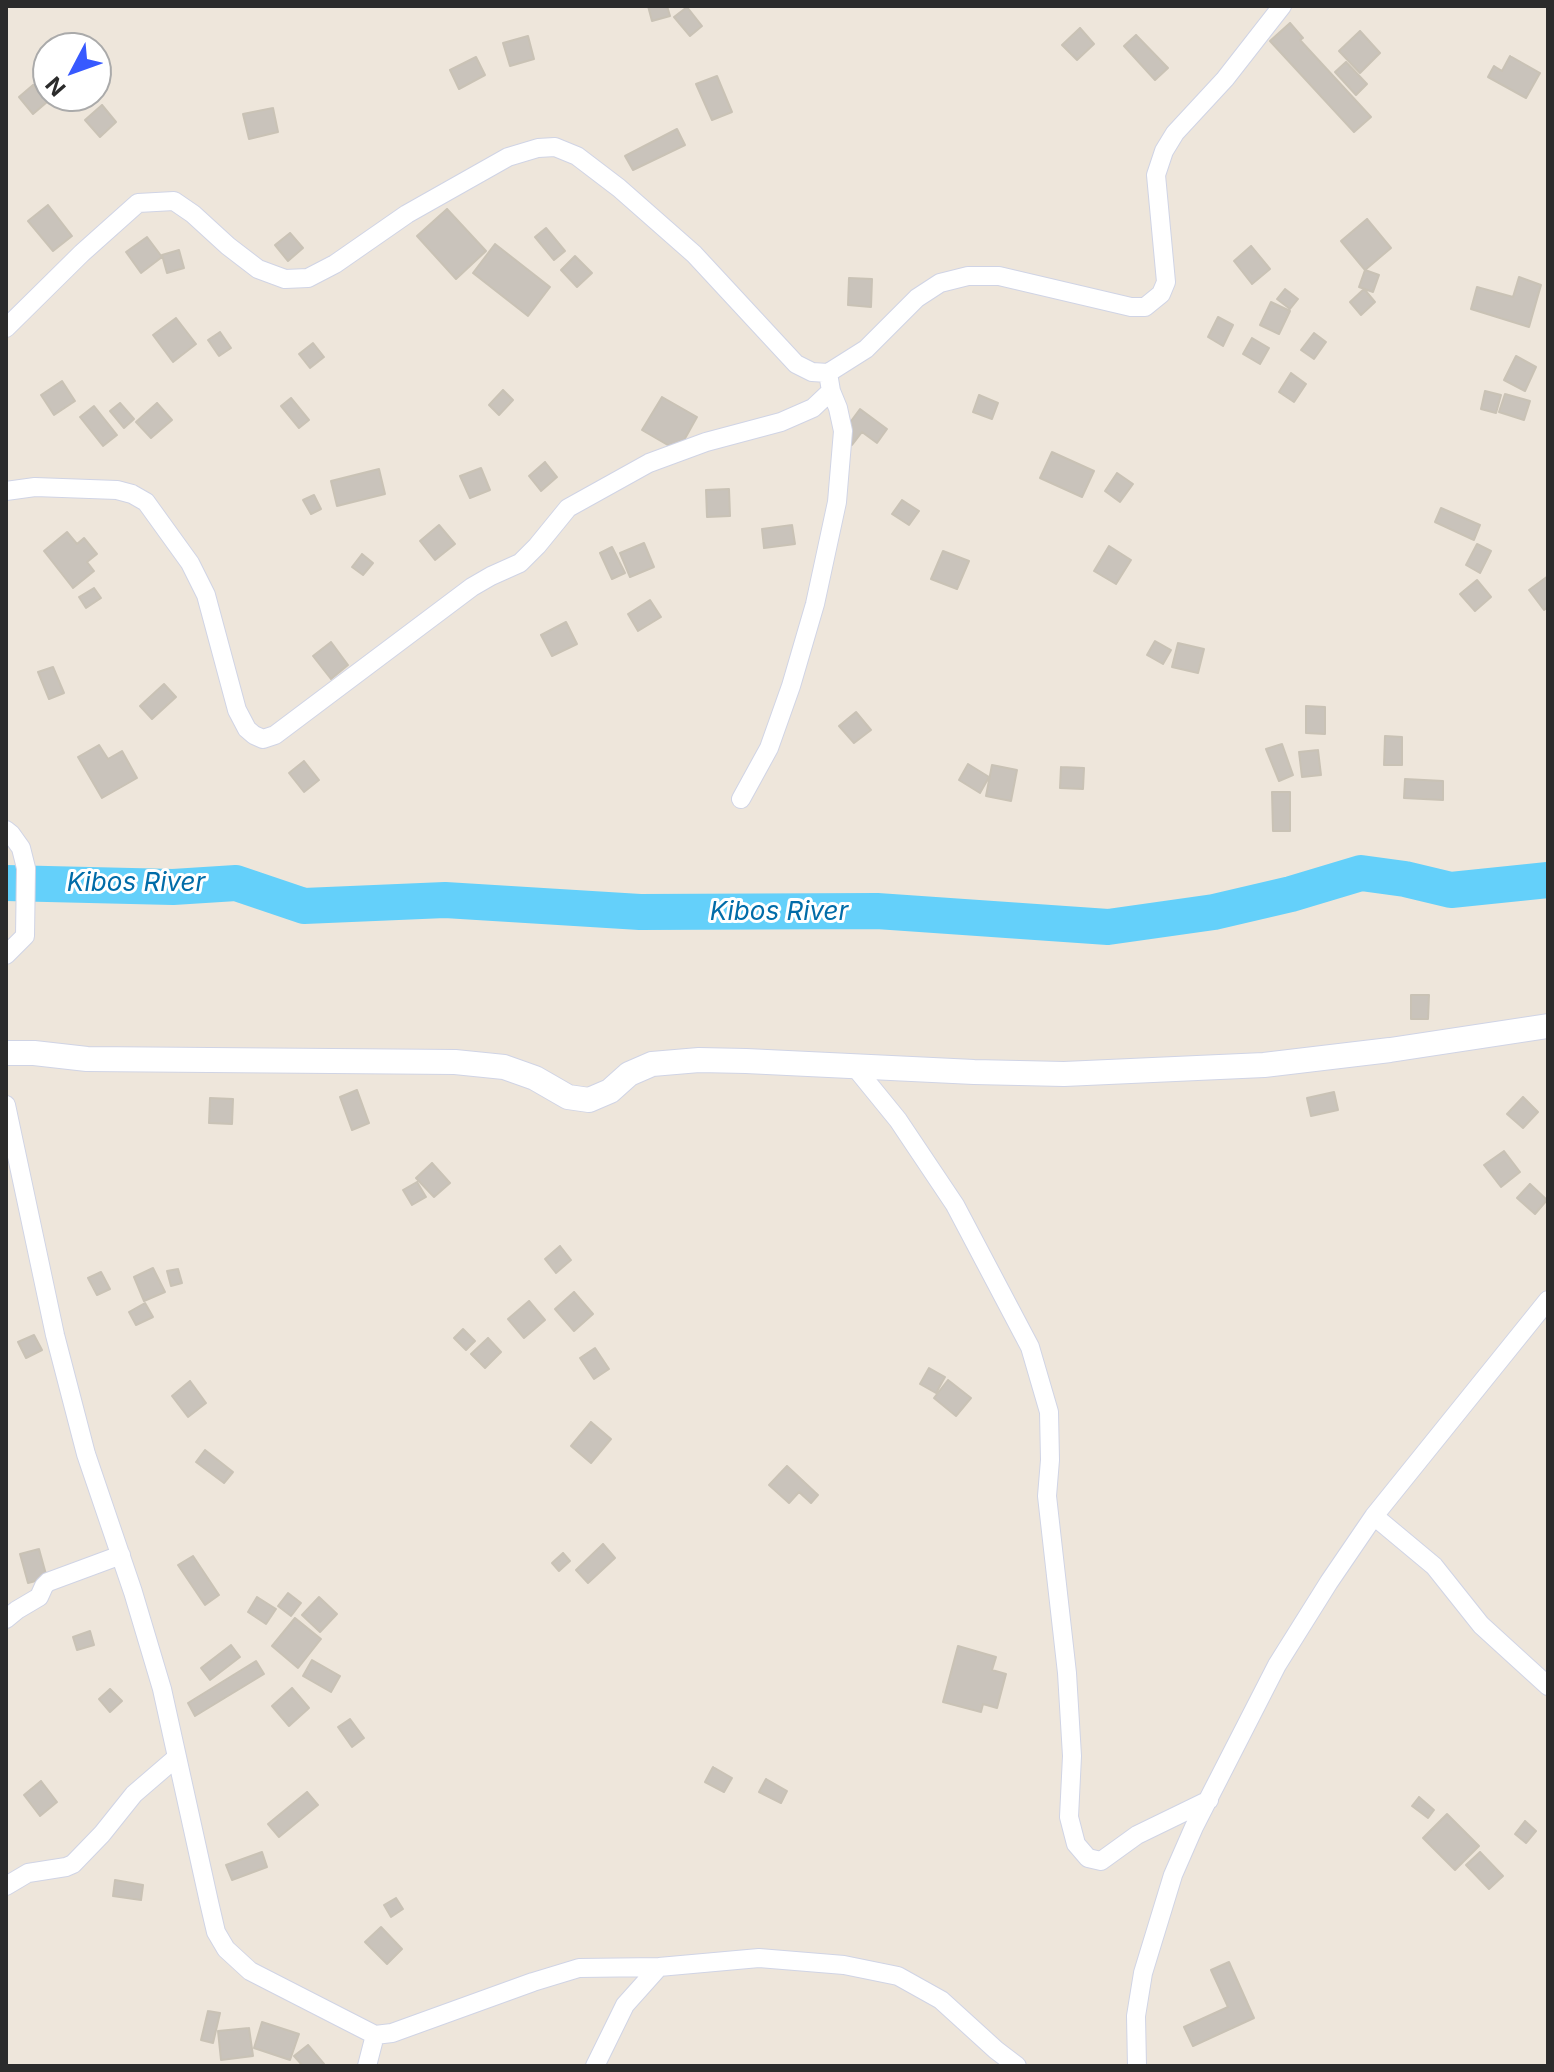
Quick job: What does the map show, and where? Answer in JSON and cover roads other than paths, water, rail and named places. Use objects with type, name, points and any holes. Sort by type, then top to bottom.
[{"type":"main road","points":[[6,1053],[87,1059],[455,1062],[504,1067],[535,1078],[568,1097],[589,1100],[610,1091],[629,1074],[652,1064],[699,1060],[1064,1074],[1264,1065],[1548,1026]]},
{"type":"street","points":[[6,491],[35,487],[117,490],[146,502],[190,563],[206,595],[237,710],[247,729],[263,739],[275,735],[460,595],[520,563],[568,508],[649,463],[706,442],[781,422],[813,408],[829,382],[917,298],[940,283],[968,276],[999,276],[1131,307],[1145,307],[1154,301],[1166,282],[1156,175],[1164,151],[1175,133],[1225,79],[1282,6]]},
{"type":"street","points":[[6,328],[138,203],[174,201],[258,269],[285,279],[308,278],[335,264],[407,214],[508,157],[538,148],[555,147],[577,156],[619,188],[694,254],[796,364],[829,382],[838,408],[843,431],[837,502],[815,604],[769,748],[741,799]]},
{"type":"street","points":[[6,830],[21,848],[26,868],[25,936],[6,955]]},
{"type":"street","points":[[854,1066],[898,1120],[955,1205],[1030,1347],[1049,1412],[1047,1496],[1067,1673],[1072,1756],[1069,1817],[1076,1844],[1088,1858],[1101,1861],[1137,1835],[1209,1800]]},
{"type":"street","points":[[6,1105],[55,1335],[86,1454],[162,1689],[216,1932],[226,1949],[250,1971],[375,2035],[392,2033],[579,1968],[659,1967],[759,1958],[844,1965],[898,1976],[941,2000],[1017,2066]]},
{"type":"street","points":[[1137,2066],[1136,2016],[1143,1973],[1173,1875],[1194,1827],[1277,1665],[1374,1516],[1548,1300]]},
{"type":"street","points":[[1374,1516],[1434,1566],[1481,1625],[1548,1686]]},
{"type":"street","points":[[6,1619],[39,1597],[48,1582],[121,1555]]},
{"type":"street","points":[[6,1886],[28,1873],[73,1864],[134,1794],[177,1757]]},
{"type":"street","points":[[595,2066],[625,2005],[659,1967]]},
{"type":"street","points":[[367,2066],[375,2035]]},
{"type":"waterway","name":"Kibos River","points":[[6,883],[173,887],[236,883],[304,906],[445,900],[640,912],[877,911],[1108,927],[1214,912],[1361,873],[1451,890],[1548,880]]}]
